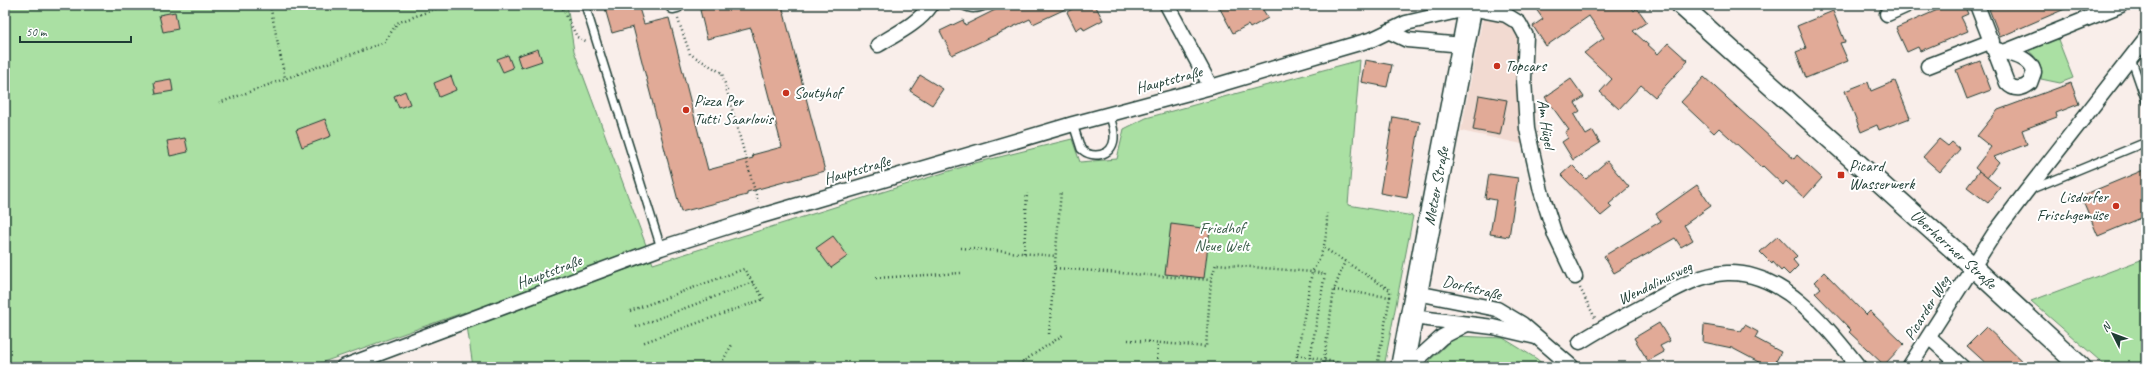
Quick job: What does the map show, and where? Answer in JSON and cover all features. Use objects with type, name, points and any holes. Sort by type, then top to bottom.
[{"type":"main road","name":"Überherrner Straße","points":[[1681,5],[1972,266],[2081,367]]},
{"type":"main road","name":"Metzer Straße","points":[[1402,367],[1470,7]]},
{"type":"street","points":[[878,45],[905,29],[926,12],[931,5]]},
{"type":"street","points":[[1167,5],[1211,87]]},
{"type":"street","points":[[1887,14],[1907,5]]},
{"type":"street","points":[[1976,5],[1997,47]]},
{"type":"street","points":[[1928,66],[1997,47],[2121,5]]},
{"type":"street","name":"Hauptstraße","points":[[343,367],[661,248],[762,216],[1073,124],[1211,87],[1348,47],[1390,32],[1406,23],[1470,7]]},
{"type":"street","name":"Am Hügel","points":[[1470,7],[1506,15],[1519,22],[1526,36],[1524,79],[1527,128],[1541,191],[1555,234],[1575,277]]},
{"type":"street","points":[[1390,32],[1407,40],[1463,45]]},
{"type":"street","name":"Picarder Weg","points":[[1909,367],[1972,266],[2025,192],[2146,38]]},
{"type":"street","name":"Wendalinusweg","points":[[1580,342],[1684,284],[1720,274],[1745,274],[1764,280],[1783,290],[1800,302],[1859,367]]},
{"type":"street","name":"Dorfstraße","points":[[1416,293],[1497,309],[1522,324],[1572,367]]},
{"type":"street","name":"Dorfstraße","points":[[1412,317],[1467,324],[1536,337]]},
{"type":"street","points":[[1409,367],[1442,337],[1467,324]]},
{"type":"street","points":[[1929,337],[1962,367]]},
{"type":"lane","points":[[585,5],[661,248]]},
{"type":"lane","points":[[962,5],[970,9],[978,9],[987,5]]},
{"type":"lane","points":[[2131,58],[2146,101]]},
{"type":"lane","points":[[1073,124],[1081,149],[1091,155],[1104,154],[1109,151],[1114,140],[1109,114]]},
{"type":"lane","points":[[2025,192],[2146,142]]},
{"type":"path","points":[[270,5],[285,78]]},
{"type":"path","points":[[219,103],[385,42],[397,23],[446,5]]},
{"type":"path","points":[[561,5],[577,37],[597,47]]},
{"type":"path","points":[[675,6],[690,54],[722,73],[754,188]]},
{"type":"path","points":[[1049,334],[1061,192]]},
{"type":"path","points":[[1024,253],[1027,193]]},
{"type":"path","points":[[1295,367],[1312,272],[1321,257],[1327,240],[1327,213]]},
{"type":"path","points":[[962,248],[1056,256]]},
{"type":"path","points":[[1324,248],[1390,290],[1378,367]]},
{"type":"path","points":[[1323,367],[1334,290],[1345,261]]},
{"type":"path","points":[[1128,340],[1206,347],[1211,280],[1216,264],[1312,272],[1325,274],[1310,358]]},
{"type":"path","points":[[1055,268],[1211,280]]},
{"type":"path","points":[[630,311],[744,269],[764,299],[642,344]]},
{"type":"path","points":[[876,278],[961,273]]},
{"type":"path","points":[[1575,277],[1601,329]]},
{"type":"path","points":[[636,327],[753,282]]},
{"type":"path","points":[[1334,290],[1390,297]]},
{"type":"path","points":[[1015,367],[1063,335]]},
{"type":"path","points":[[719,367],[733,343]]},
{"type":"path","points":[[1157,367],[1158,343]]},
{"type":"path","points":[[1297,355],[1362,367]]},
{"type":"shaded area","name":"Topcars","points":[[1483,16],[1503,18],[1515,26],[1521,38],[1519,81],[1522,144],[1461,131]]},
{"type":"green space","name":"Friedhof Neue Welt","points":[[5,5],[567,5],[574,51],[653,264],[975,163],[1072,139],[1080,162],[1117,159],[1124,129],[1146,118],[1360,60],[1348,205],[1413,216],[1384,367],[473,367],[465,312],[309,367],[5,367]]},
{"type":"green space","points":[[2057,37],[2073,78],[2060,83],[2041,79],[2040,66],[2034,56],[2027,49]]},
{"type":"green space","points":[[2146,258],[2146,367],[2107,367],[2031,301]]},
{"type":"green space","points":[[1456,336],[1503,338],[1537,359],[1546,367],[1426,367],[1431,359]]},
{"type":"building","points":[[604,5],[638,5],[644,24],[669,18],[708,170],[753,158],[752,155],[782,147],[751,28],[707,39],[700,10],[719,5],[782,5],[825,171],[747,192],[747,195],[681,212],[633,27],[612,33]]},
{"type":"building","points":[[1005,5],[1074,5],[1033,24],[1030,19],[952,55],[940,31],[963,20],[965,25]]},
{"type":"building","points":[[1080,5],[1095,5],[1103,20],[1084,30],[1082,26],[1076,30],[1067,12]]},
{"type":"building","points":[[1218,5],[1260,5],[1268,18],[1250,28],[1248,25],[1233,33]]},
{"type":"building","points":[[1533,5],[1630,5],[1634,11],[1637,8],[1647,22],[1633,31],[1658,54],[1668,43],[1688,61],[1655,97],[1641,85],[1619,109],[1600,92],[1612,79],[1584,53],[1604,38],[1589,16],[1546,46],[1533,26],[1543,19]]},
{"type":"building","points":[[1949,5],[1964,5],[1968,14],[1961,17],[1968,31],[1920,51],[1918,47],[1907,52],[1896,28]]},
{"type":"building","points":[[2000,5],[2074,5],[2000,37],[1989,9]]},
{"type":"building","points":[[1833,11],[1845,42],[1840,43],[1848,61],[1806,78],[1796,52],[1806,48],[1797,26]]},
{"type":"building","points":[[175,12],[178,29],[163,32],[159,15]]},
{"type":"building","points":[[538,49],[542,61],[521,68],[517,56]]},
{"type":"building","points":[[508,55],[513,68],[503,72],[497,59]]},
{"type":"building","points":[[1365,60],[1392,65],[1387,87],[1361,82]]},
{"type":"building","points":[[1980,61],[1991,90],[1967,99],[1956,70]]},
{"type":"building","points":[[920,75],[943,89],[932,105],[910,91]]},
{"type":"building","points":[[451,76],[456,90],[439,97],[434,83]]},
{"type":"building","points":[[1704,77],[1794,159],[1797,155],[1822,178],[1804,198],[1786,181],[1783,185],[1719,128],[1714,133],[1681,102]]},
{"type":"building","points":[[171,79],[173,91],[156,94],[154,82]]},
{"type":"building","points":[[1571,79],[1584,97],[1575,103],[1580,111],[1574,115],[1586,135],[1593,131],[1600,143],[1573,160],[1562,142],[1568,138],[1565,132],[1569,130],[1545,97]]},
{"type":"building","points":[[1895,81],[1910,118],[1879,130],[1877,125],[1861,132],[1845,91],[1868,82],[1871,91]]},
{"type":"building","points":[[2071,83],[2079,104],[2056,113],[2057,117],[2022,130],[2027,144],[1994,157],[1999,162],[1987,178],[1975,168],[1991,147],[1977,136],[1998,110]]},
{"type":"building","points":[[405,91],[410,104],[399,108],[394,96]]},
{"type":"building","points":[[1479,95],[1507,100],[1500,135],[1473,130]]},
{"type":"building","points":[[1393,117],[1420,122],[1407,198],[1380,193]]},
{"type":"building","points":[[325,119],[331,136],[302,147],[296,130]]},
{"type":"building","points":[[185,138],[188,152],[170,156],[167,141]]},
{"type":"building","points":[[1939,139],[1948,146],[1952,142],[1960,149],[1940,172],[1923,157]]},
{"type":"building","points":[[1607,161],[1629,187],[1609,204],[1612,207],[1601,216],[1561,175],[1572,165],[1586,179]]},
{"type":"building","name":"Lisdorfer Frischgemüse","points":[[2146,169],[2146,216],[2098,236],[2081,196]]},
{"type":"building","points":[[1979,171],[2000,188],[1988,203],[1967,187]]},
{"type":"building","points":[[1489,174],[1518,178],[1509,237],[1490,234],[1496,200],[1485,198]]},
{"type":"building","points":[[1697,185],[1711,206],[1684,225],[1693,240],[1681,247],[1675,238],[1614,273],[1604,256],[1661,221],[1656,214]]},
{"type":"building","points":[[1171,224],[1210,229],[1204,278],[1165,274]]},
{"type":"building","points":[[833,236],[848,256],[831,268],[816,248]]},
{"type":"building","points":[[1778,236],[1797,256],[1793,260],[1798,266],[1789,275],[1783,269],[1781,271],[1773,262],[1772,264],[1760,252]]},
{"type":"building","points":[[1824,272],[1866,315],[1870,311],[1904,344],[1884,365],[1849,332],[1851,330],[1815,293],[1821,288],[1814,282]]},
{"type":"building","points":[[1659,323],[1670,341],[1660,346],[1664,352],[1648,361],[1634,338]]},
{"type":"building","points":[[1704,325],[1741,331],[1745,325],[1758,332],[1755,338],[1781,352],[1773,367],[1768,367],[1732,348],[1703,342]]},
{"type":"building","points":[[1986,327],[2028,367],[1990,367],[1967,346]]},
{"type":"place","name":"Topcars","points":[[1497,66]]},
{"type":"place","name":"Soutyhof","points":[[786,93]]},
{"type":"place","name":"Pizza Per Tutti Saarlouis","points":[[686,110]]},
{"type":"place","name":"Picard Wasserwerk","points":[[1841,175]]},
{"type":"place","name":"Lisdorfer Frischgemüse","points":[[2116,206]]}]
